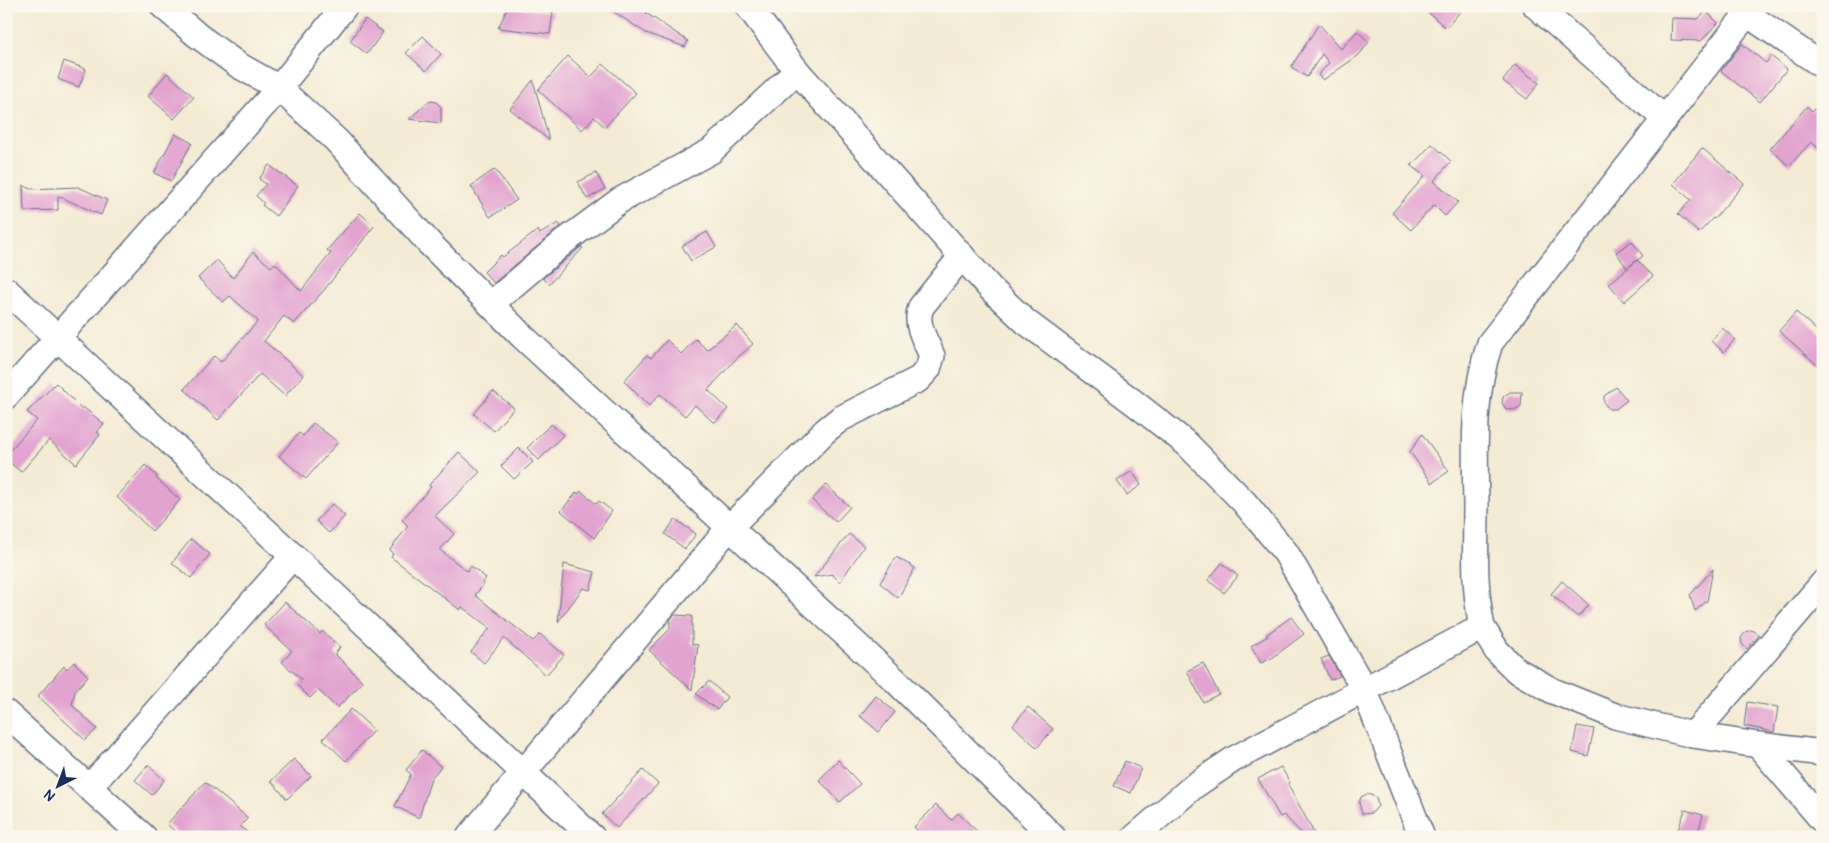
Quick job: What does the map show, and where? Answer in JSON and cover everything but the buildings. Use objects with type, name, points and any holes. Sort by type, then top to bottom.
[{"type":"street","points":[[163,6],[197,35],[238,65],[279,88],[336,140],[430,244],[491,304],[729,528],[896,681],[1053,837]]},
{"type":"street","points":[[6,396],[279,88],[345,6]]},
{"type":"street","points":[[748,6],[797,71],[991,289],[1026,322],[1187,444],[1244,502],[1286,554],[1364,689],[1422,837]]},
{"type":"street","points":[[1536,6],[1665,119]]},
{"type":"street","points":[[1823,66],[1750,10],[1490,343],[1482,367],[1476,406],[1474,550],[1476,599],[1482,627],[1497,651],[1516,670],[1553,690],[1615,716],[1693,735],[1823,753]]},
{"type":"street","points":[[491,304],[565,241],[619,201],[711,151],[797,71]]},
{"type":"street","points":[[469,837],[524,774],[729,528],[840,419],[919,379],[928,369],[932,356],[918,322],[918,314],[921,307],[962,256]]},
{"type":"street","points":[[6,290],[592,837]]},
{"type":"street","points":[[89,788],[293,556]]},
{"type":"street","points":[[1693,735],[1823,583]]},
{"type":"street","points":[[1135,837],[1194,786],[1234,759],[1482,627]]},
{"type":"street","points":[[6,713],[144,837]]},
{"type":"street","points":[[1758,745],[1823,821]]}]
